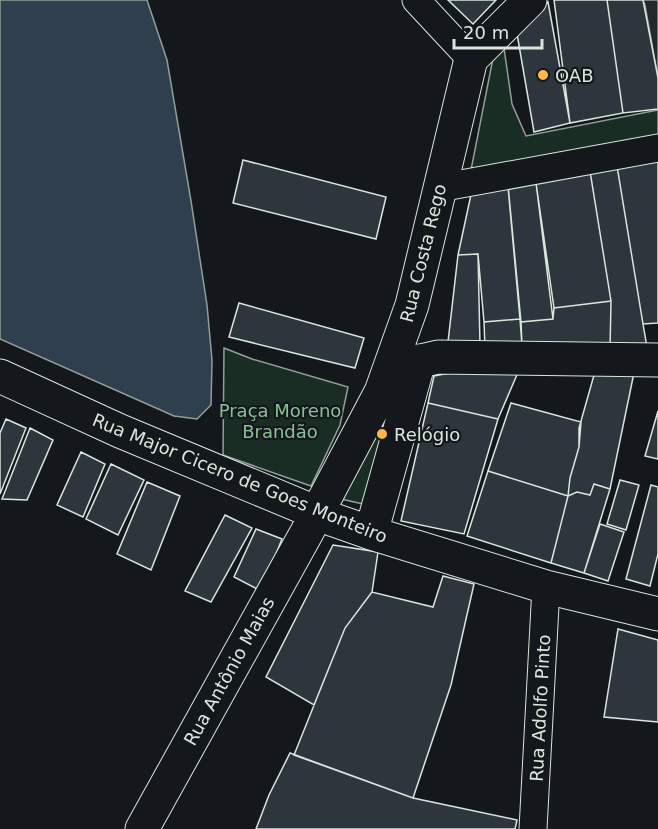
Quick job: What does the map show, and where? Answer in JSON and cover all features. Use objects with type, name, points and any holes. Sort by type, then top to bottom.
[{"type":"street","points":[[416,0],[471,59],[530,0]]},
{"type":"street","name":"Rua Costa Rego","points":[[317,513],[381,392],[405,365],[412,305],[471,59]]},
{"type":"street","points":[[439,188],[658,148]]},
{"type":"street","points":[[371,534],[405,365],[438,357],[658,360]]},
{"type":"street","name":"Rua Major Cicero de Goes Monteiro","points":[[0,376],[120,431],[371,534],[546,587],[658,614]]},
{"type":"street","name":"Rua Antônio Maias","points":[[142,829],[317,513]]},
{"type":"street","name":"Rua Adolfo Pinto","points":[[533,829],[546,587]]},
{"type":"green space","points":[[502,34],[512,104],[526,136],[658,110],[658,146],[469,180],[495,48]]},
{"type":"green space","name":"Praça Moreno Brandão","points":[[224,348],[252,359],[348,387],[340,425],[311,486],[223,455]]},
{"type":"green space","points":[[384,403],[401,408],[372,506],[341,499]]},
{"type":"shaded area","points":[[643,0],[658,0],[658,78],[645,5]]},
{"type":"water","points":[[0,0],[147,0],[167,60],[207,305],[212,360],[211,405],[197,419],[174,416],[0,339]]},
{"type":"building","points":[[448,0],[496,0],[473,24]]},
{"type":"building","points":[[554,0],[607,0],[623,113],[570,123]]},
{"type":"building","points":[[607,0],[643,0],[658,78],[658,109],[623,113]]},
{"type":"building","name":"OAB","points":[[548,2],[570,123],[534,132],[516,28]]},
{"type":"building","points":[[243,160],[386,197],[376,239],[233,203]]},
{"type":"building","points":[[658,162],[658,323],[643,324],[617,166]]},
{"type":"building","points":[[617,166],[647,347],[610,349],[611,301],[590,171]]},
{"type":"building","points":[[590,171],[611,301],[554,308],[536,183]]},
{"type":"building","points":[[536,183],[553,319],[521,322],[508,185]]},
{"type":"building","points":[[508,187],[520,319],[484,322],[478,254],[458,255],[472,190]]},
{"type":"building","points":[[478,254],[480,345],[448,342],[458,255]]},
{"type":"building","points":[[611,301],[610,349],[522,346],[521,322],[553,319],[554,308]]},
{"type":"building","points":[[239,303],[364,338],[355,368],[229,337]]},
{"type":"building","points":[[520,319],[522,346],[485,348],[484,322]]},
{"type":"building","points":[[596,368],[635,368],[610,489],[594,484],[590,495],[577,492],[568,496],[570,478],[579,447],[579,428]]},
{"type":"building","points":[[470,369],[519,370],[498,419],[428,403],[434,376]]},
{"type":"building","points":[[428,403],[498,419],[464,534],[401,521]]},
{"type":"building","points":[[511,403],[581,422],[579,447],[570,478],[568,496],[488,471]]},
{"type":"building","points":[[658,411],[658,459],[645,456]]},
{"type":"building","points":[[6,419],[26,428],[0,494],[0,433]]},
{"type":"building","points":[[30,428],[53,440],[27,500],[2,499]]},
{"type":"building","points":[[81,452],[105,464],[83,517],[57,505]]},
{"type":"building","points":[[111,464],[144,480],[118,535],[86,519]]},
{"type":"building","points":[[488,471],[568,496],[551,563],[467,536]]},
{"type":"building","points":[[620,480],[639,485],[626,530],[607,524]]},
{"type":"building","points":[[147,482],[180,496],[151,570],[117,554]]},
{"type":"building","points":[[594,484],[610,489],[584,573],[551,563],[568,496],[577,492],[590,495]]},
{"type":"building","points":[[651,485],[658,487],[658,554],[650,586],[626,579]]},
{"type":"building","points":[[225,515],[252,528],[211,602],[185,591]]},
{"type":"building","points":[[600,524],[624,532],[608,581],[584,573]]},
{"type":"building","points":[[256,529],[282,539],[261,591],[234,577]]},
{"type":"building","points":[[333,545],[378,552],[372,592],[345,628],[314,705],[266,677]]},
{"type":"building","points":[[443,576],[474,584],[451,685],[413,798],[294,755],[345,628],[372,592],[433,607]]},
{"type":"building","points":[[618,629],[658,640],[658,722],[604,717]]},
{"type":"building","points":[[290,753],[413,798],[517,820],[515,829],[256,829],[269,795]]},
{"type":"place","name":"OAB","points":[[543,75]]},
{"type":"place","name":"Relógio","points":[[382,434]]}]
